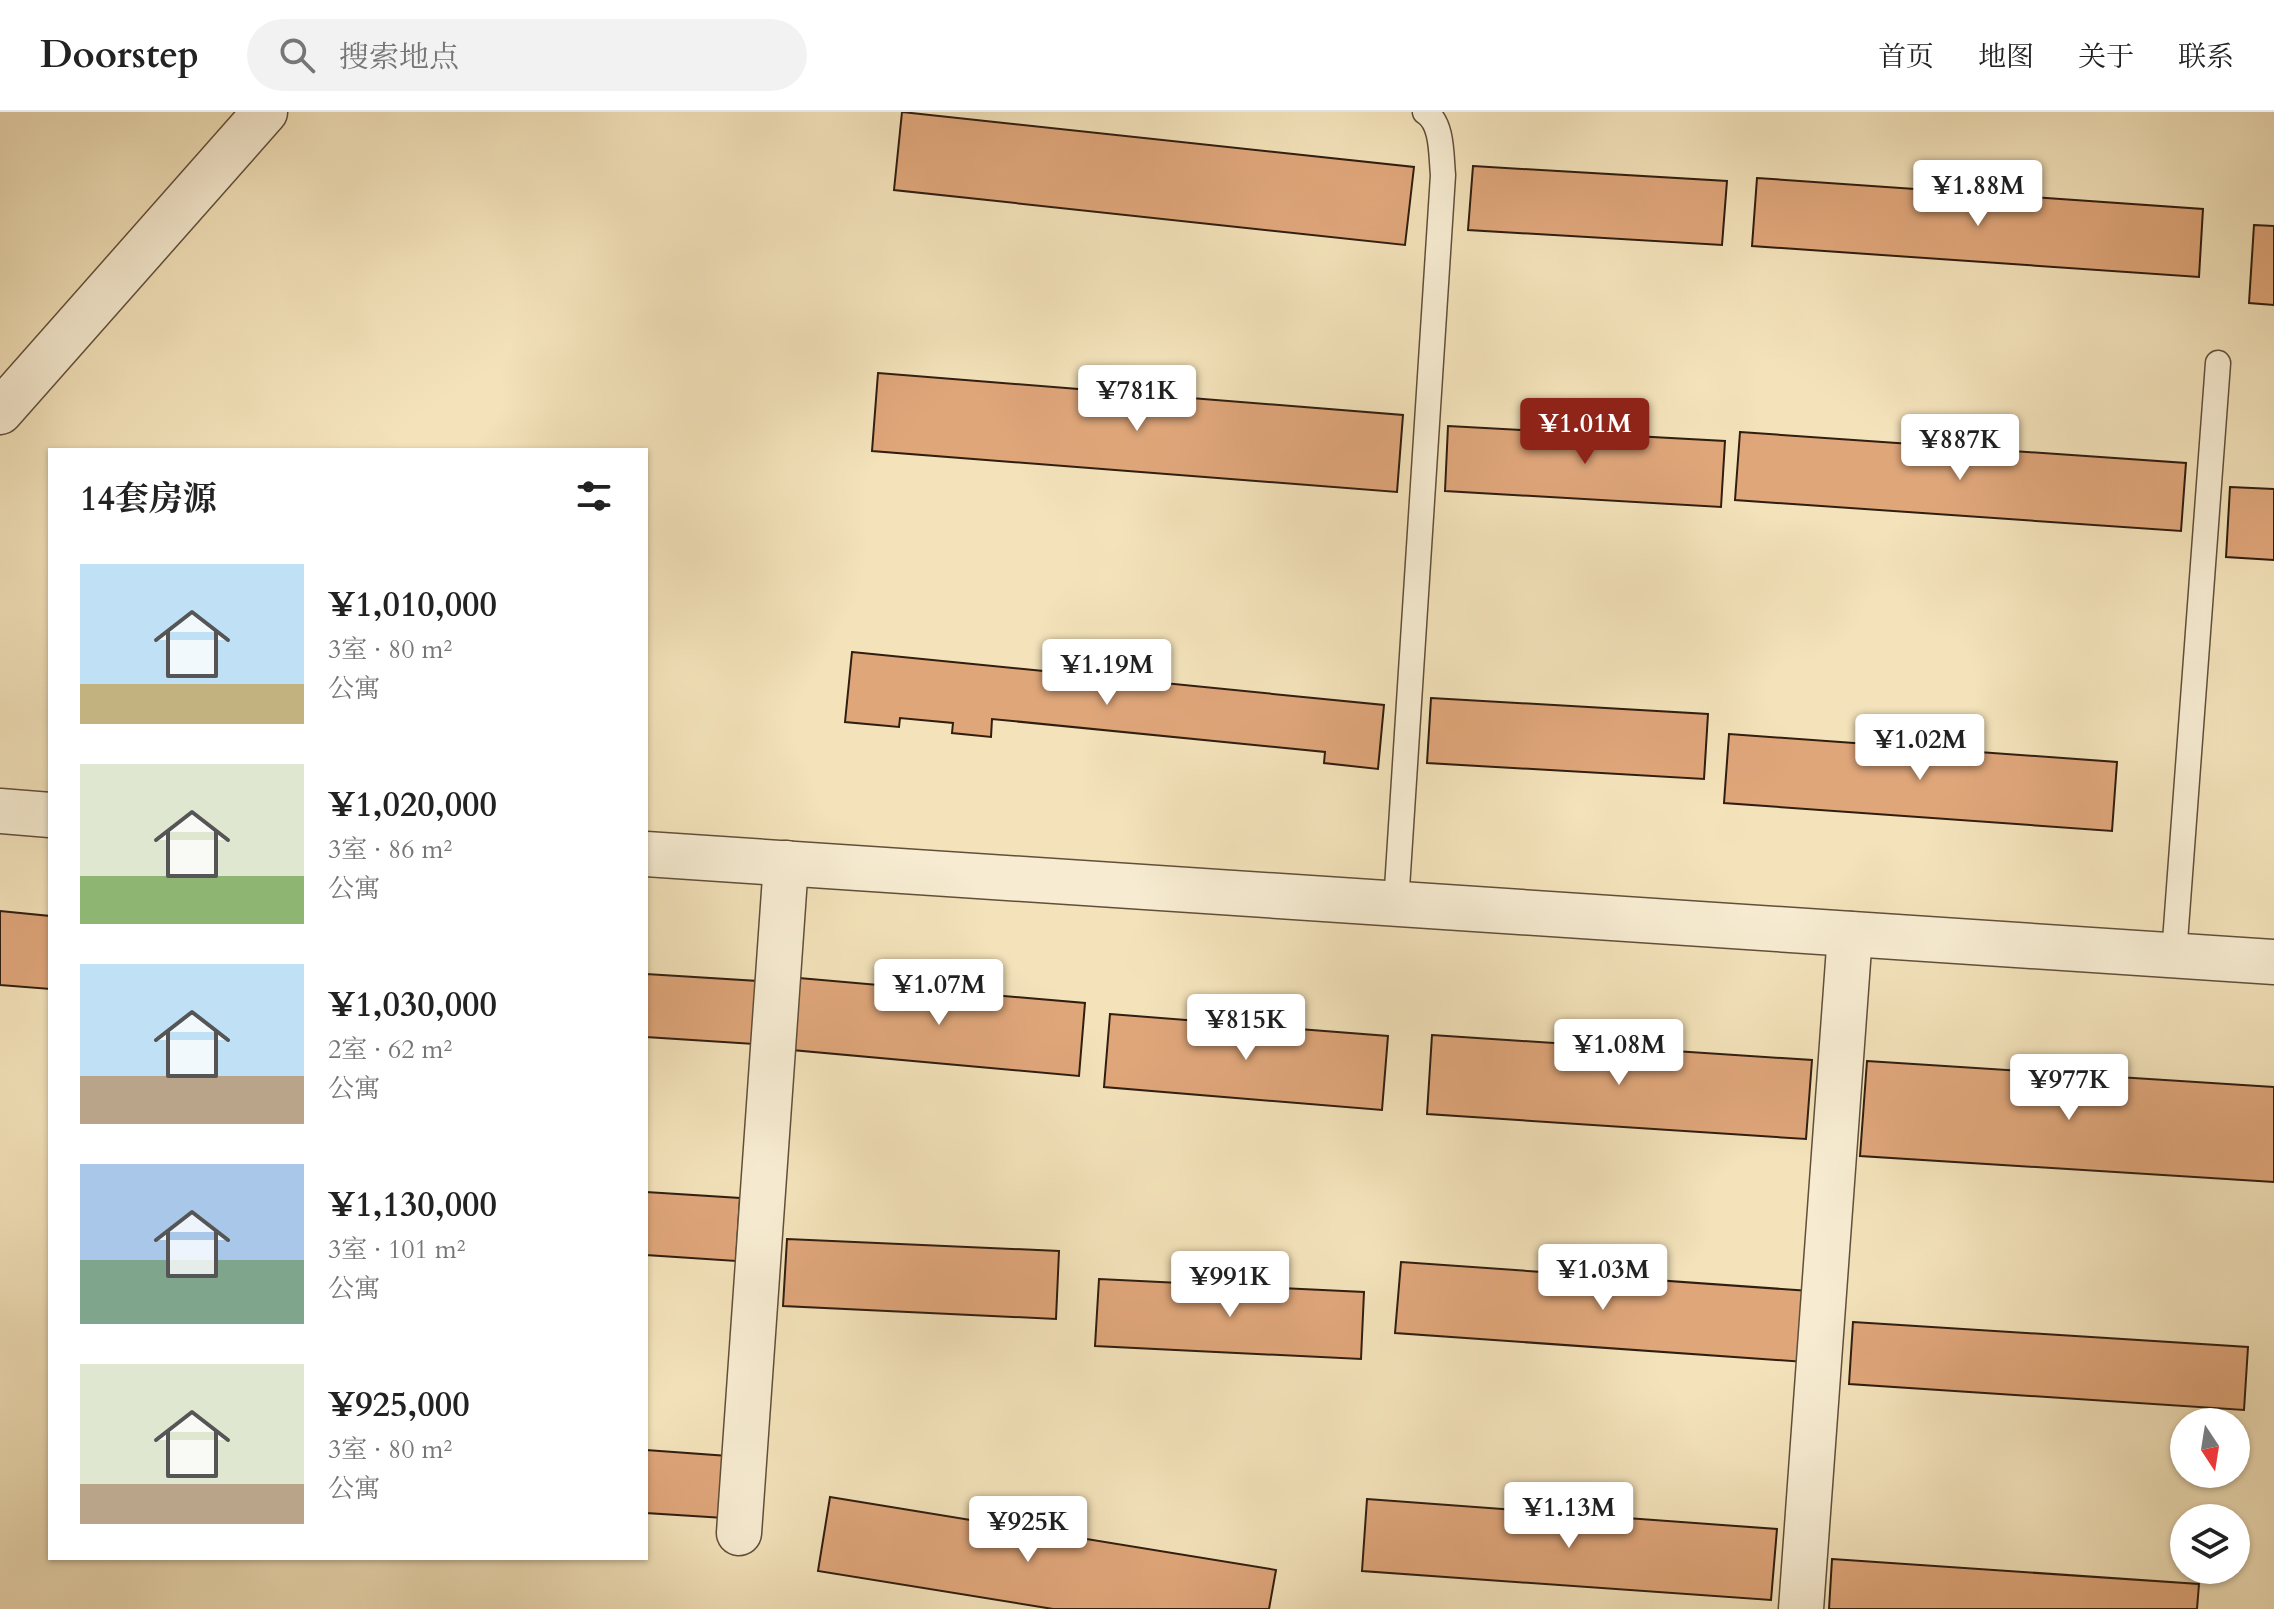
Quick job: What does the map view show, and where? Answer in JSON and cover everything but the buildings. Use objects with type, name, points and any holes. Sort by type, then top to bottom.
[{"type":"street","points":[[0,412],[265,112]]},
{"type":"street","points":[[0,811],[48,815]]},
{"type":"street","points":[[648,854],[2274,962]]},
{"type":"street","points":[[739,1533],[786,863]]},
{"type":"street","points":[[1801,1609],[1850,934]]},
{"type":"lane","points":[[1396,904],[1443,175],[1440,138],[1431,116],[1425,112]]},
{"type":"lane","points":[[2174,955],[2218,363]]}]
